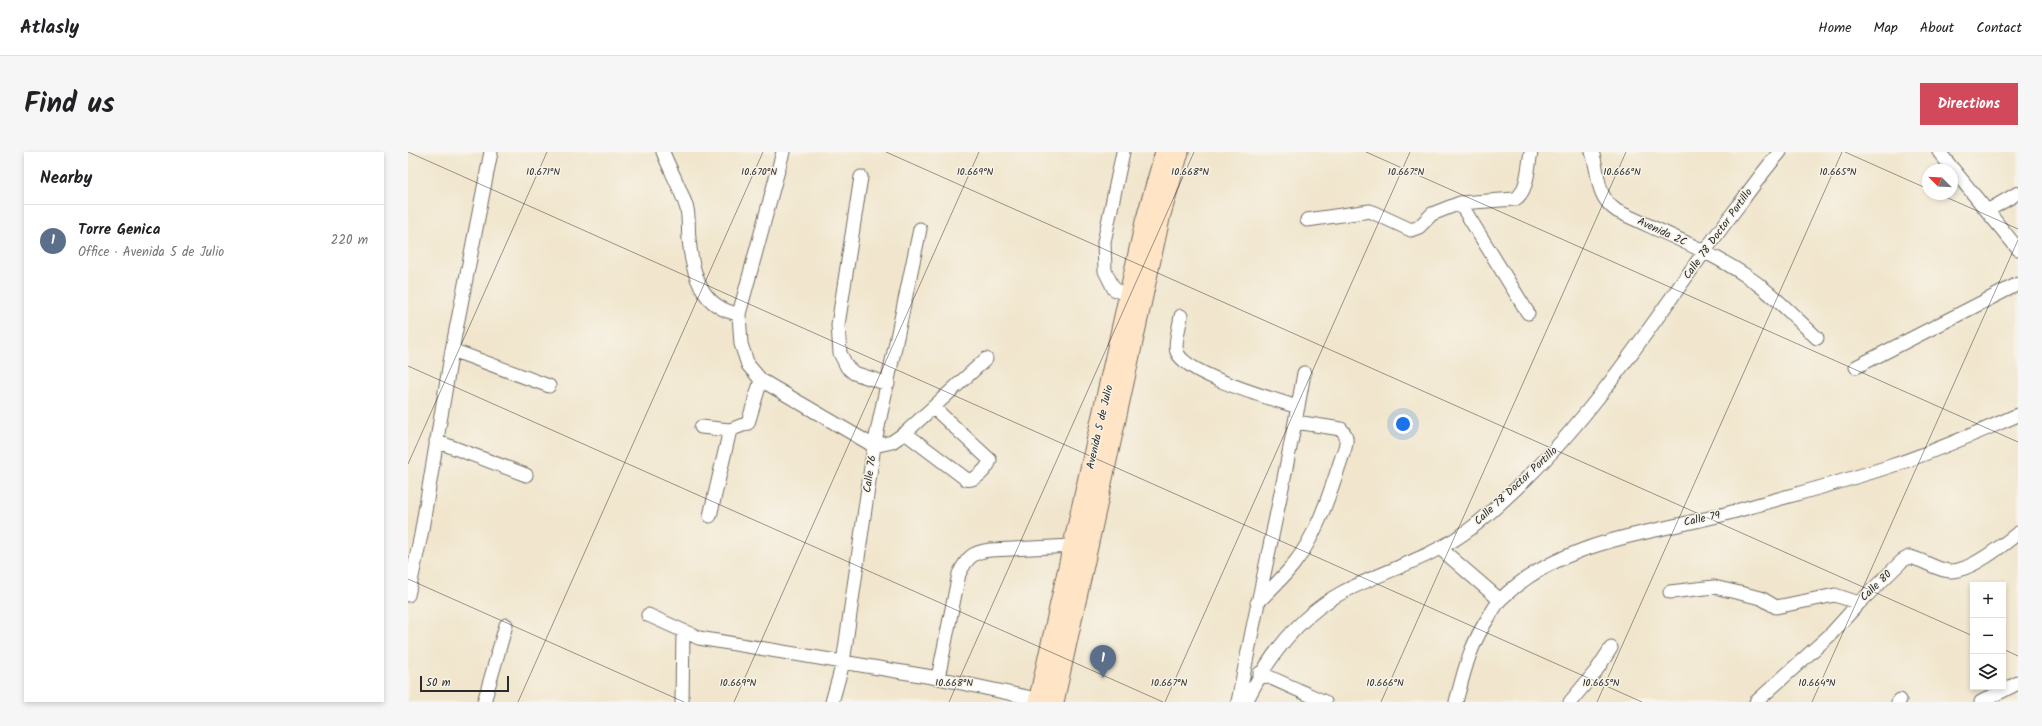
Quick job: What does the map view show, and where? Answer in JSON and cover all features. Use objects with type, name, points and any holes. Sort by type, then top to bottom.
[{"type":"main road","name":"Avenida 5 de Julio","points":[[1045,701],[1072,546],[1145,222],[1165,152]]},
{"type":"main road","name":"Avenida 5 de Julio","points":[[1045,701],[1161,214],[1179,152]]},
{"type":"street","points":[[408,595],[414,533],[436,442],[452,350],[491,152]]},
{"type":"street","points":[[663,152],[687,209],[689,241],[696,277],[704,294],[728,312],[739,314]]},
{"type":"street","name":"Calle 76","points":[[784,152],[739,314],[741,344],[748,365],[761,380],[874,446],[843,663],[832,702]]},
{"type":"street","points":[[1123,152],[1104,242],[1105,271],[1114,289],[1129,296]]},
{"type":"street","points":[[1307,220],[1370,211],[1412,230],[1419,227],[1432,214],[1460,203],[1515,199],[1520,197],[1523,191],[1531,152]]},
{"type":"street","name":"Avenida 2C","points":[[1592,152],[1601,192],[1608,205],[1617,212],[1704,252],[1747,276],[1762,287],[1817,338]]},
{"type":"street","name":"Calle 78 Doctor Portillo","points":[[1246,702],[1260,673],[1292,632],[1313,612],[1342,593],[1441,549],[1468,530],[1509,495],[1553,452],[1599,396],[1704,252],[1780,152]]},
{"type":"street","points":[[1939,152],[2018,249]]},
{"type":"street","points":[[861,177],[838,325],[840,353],[847,367],[854,373],[888,384]]},
{"type":"street","points":[[1987,210],[2018,193]]},
{"type":"street","points":[[1460,203],[1528,313]]},
{"type":"street","points":[[920,229],[874,446],[892,442],[905,433],[986,359]]},
{"type":"street","points":[[1856,367],[2018,284]]},
{"type":"street","points":[[1181,316],[1176,350],[1181,360],[1198,370],[1240,388],[1298,407]]},
{"type":"street","points":[[452,350],[550,386]]},
{"type":"street","points":[[1238,702],[1257,603],[1296,422],[1304,373]]},
{"type":"street","points":[[701,427],[730,430],[748,423],[761,380]]},
{"type":"street","points":[[905,433],[966,479],[970,481],[975,479],[990,460],[934,408]]},
{"type":"street","name":"Calle 79","points":[[1456,702],[1471,648],[1480,630],[1500,600],[1555,561],[1582,549],[1621,537],[1726,514],[1891,466],[1961,440],[2018,415]]},
{"type":"street","points":[[1257,603],[1293,566],[1310,540],[1320,521],[1347,440],[1341,429],[1296,422]]},
{"type":"street","points":[[710,516],[730,430]]},
{"type":"street","points":[[436,442],[526,475]]},
{"type":"street","name":"Calle 80","points":[[1756,702],[1830,635],[1859,603],[1902,561],[1909,557],[1917,558],[1950,571],[1960,569],[1992,553],[2018,533]]},
{"type":"street","points":[[938,678],[959,574],[965,562],[977,552],[990,550],[1072,546]]},
{"type":"street","points":[[1441,549],[1500,600]]},
{"type":"street","points":[[1670,592],[1714,587],[1761,598],[1776,607],[1835,595],[1859,603]]},
{"type":"street","points":[[648,616],[699,638],[938,678],[1045,701]]},
{"type":"street","points":[[484,702],[506,625]]},
{"type":"street","points":[[682,702],[683,631]]},
{"type":"street","points":[[1570,702],[1596,672],[1611,648]]},
{"type":"street","points":[[1260,673],[1325,702]]},
{"type":"street","points":[[1981,702],[2018,683]]},
{"type":"place","name":"Torre Genica","points":[[1103,678]]}]
